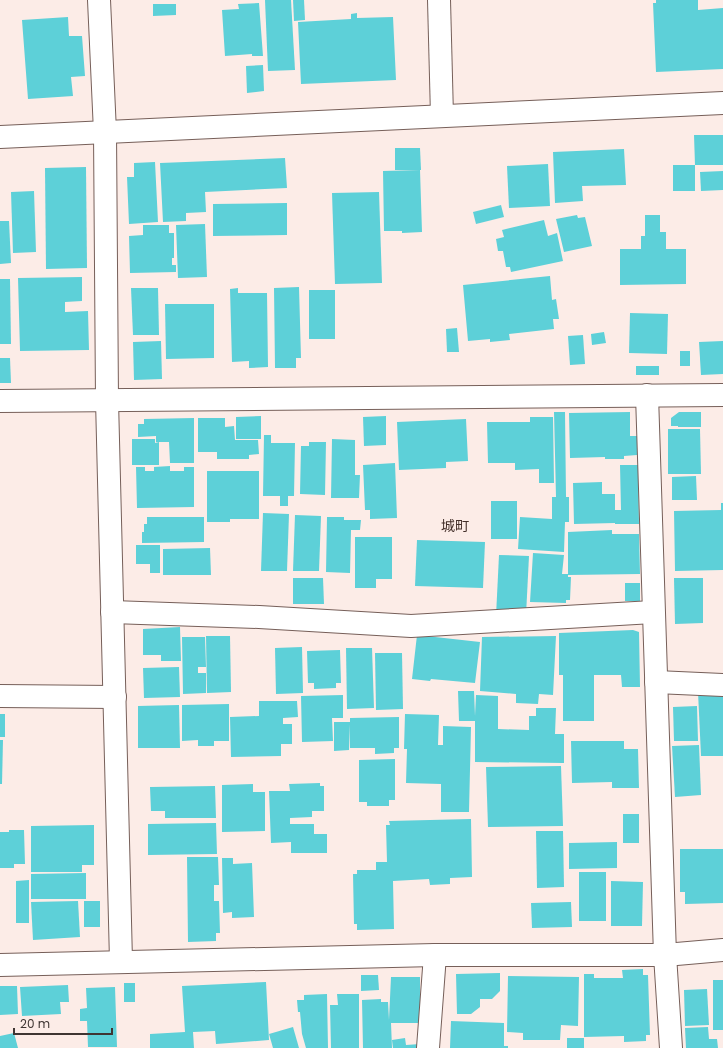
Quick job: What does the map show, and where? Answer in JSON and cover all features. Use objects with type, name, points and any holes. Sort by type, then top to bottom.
[{"type":"street","points":[[99,0],[105,132],[107,400],[121,961]]},
{"type":"street","points":[[439,0],[442,116]]},
{"type":"street","points":[[0,136],[723,103]]},
{"type":"street","points":[[647,395],[665,955],[671,1048]]},
{"type":"street","points":[[0,401],[723,395]]},
{"type":"street","points":[[112,612],[259,617],[411,626],[653,612]]},
{"type":"street","points":[[656,682],[723,685]]},
{"type":"street","points":[[0,696],[115,697]]},
{"type":"street","points":[[0,965],[121,961],[436,955],[665,955],[723,950]]},
{"type":"street","points":[[428,1048],[436,955]]},
{"type":"building","points":[[265,0],[291,0],[295,70],[268,71]]},
{"type":"building","points":[[293,0],[304,0],[305,20],[294,21]]},
{"type":"building","points":[[656,0],[698,0],[698,10],[723,8],[723,69],[656,72],[653,3],[656,3]]},
{"type":"building","points":[[259,3],[263,56],[252,56],[252,54],[225,56],[222,10],[239,9],[238,4]]},
{"type":"building","points":[[153,4],[176,4],[176,15],[153,16]]},
{"type":"building","points":[[357,13],[357,18],[393,17],[396,80],[301,84],[298,22],[351,19],[351,14]]},
{"type":"building","points":[[68,17],[69,36],[82,36],[85,76],[71,77],[73,96],[28,99],[22,20]]},
{"type":"building","points":[[263,65],[264,91],[247,93],[246,66]]},
{"type":"building","points":[[694,135],[723,135],[723,165],[695,165]]},
{"type":"building","points":[[395,148],[420,148],[421,170],[395,170]]},
{"type":"building","points":[[624,149],[626,185],[582,186],[583,201],[555,203],[553,152]]},
{"type":"building","points":[[285,158],[287,188],[205,192],[206,212],[186,213],[186,221],[163,222],[160,163]]},
{"type":"building","points":[[155,162],[158,222],[129,224],[127,177],[134,177],[134,163]]},
{"type":"building","points":[[548,164],[550,206],[509,208],[507,166]]},
{"type":"building","points":[[673,165],[695,165],[695,191],[673,191]]},
{"type":"building","points":[[86,167],[87,268],[46,269],[45,168]]},
{"type":"building","points":[[420,170],[422,232],[402,233],[402,231],[384,231],[383,171]]},
{"type":"building","points":[[723,171],[723,190],[701,191],[700,172]]},
{"type":"building","points":[[34,191],[36,252],[13,253],[11,192]]},
{"type":"building","points":[[379,192],[382,283],[335,284],[332,193]]},
{"type":"building","points":[[287,203],[287,235],[213,236],[213,204]]},
{"type":"building","points":[[501,205],[504,217],[476,224],[473,212]]},
{"type":"building","points":[[577,215],[578,218],[585,217],[592,246],[564,252],[556,219]]},
{"type":"building","points":[[645,215],[660,215],[660,232],[666,232],[666,249],[686,249],[686,284],[620,285],[620,249],[641,249],[641,236],[645,236]]},
{"type":"building","points":[[544,220],[548,236],[557,233],[563,261],[511,272],[510,267],[506,267],[503,251],[498,251],[496,239],[504,237],[502,230]]},
{"type":"building","points":[[0,221],[9,221],[11,263],[0,264]]},
{"type":"building","points":[[205,224],[207,277],[178,278],[176,225]]},
{"type":"building","points":[[143,225],[169,225],[169,233],[174,233],[174,258],[172,258],[172,265],[176,265],[176,272],[130,273],[129,236],[143,235]]},
{"type":"building","points":[[550,276],[552,300],[556,299],[559,319],[553,319],[554,329],[509,334],[510,340],[490,342],[490,339],[468,341],[463,285]]},
{"type":"building","points":[[82,277],[82,301],[65,302],[65,312],[88,311],[89,350],[20,351],[18,278]]},
{"type":"building","points":[[0,279],[10,279],[11,344],[0,344]]},
{"type":"building","points":[[299,287],[301,358],[296,358],[296,368],[275,368],[274,288]]},
{"type":"building","points":[[131,288],[158,288],[159,335],[133,335]]},
{"type":"building","points":[[238,288],[238,293],[267,293],[268,367],[249,368],[249,361],[232,362],[230,289]]},
{"type":"building","points":[[309,290],[335,290],[335,339],[309,339]]},
{"type":"building","points":[[165,304],[214,304],[214,358],[166,359]]},
{"type":"building","points":[[630,313],[668,314],[667,354],[629,353]]},
{"type":"building","points":[[457,328],[459,352],[447,352],[446,329]]},
{"type":"building","points":[[604,332],[606,343],[592,345],[591,334]]},
{"type":"building","points":[[583,335],[585,364],[570,365],[568,336]]},
{"type":"building","points":[[161,341],[162,379],[134,380],[133,342]]},
{"type":"building","points":[[723,341],[723,374],[701,375],[699,342]]},
{"type":"building","points":[[680,351],[690,351],[690,366],[680,366]]},
{"type":"building","points":[[0,358],[10,358],[11,383],[0,383]]},
{"type":"building","points":[[636,366],[659,366],[659,375],[636,375]]},
{"type":"building","points":[[554,412],[565,412],[566,497],[569,497],[569,522],[565,522],[564,552],[518,549],[520,517],[552,519],[552,497],[556,497]]},
{"type":"building","points":[[630,412],[630,436],[637,436],[637,455],[624,456],[624,459],[605,459],[605,457],[570,458],[569,413]]},
{"type":"building","points":[[679,412],[701,412],[701,427],[671,426],[671,418]]},
{"type":"building","points":[[261,416],[261,439],[236,439],[236,417]]},
{"type":"building","points":[[386,416],[386,445],[364,446],[363,417]]},
{"type":"building","points":[[530,417],[553,417],[554,483],[539,483],[539,469],[515,470],[515,463],[488,463],[487,422],[530,422]]},
{"type":"building","points":[[194,418],[194,463],[170,463],[169,442],[156,442],[156,436],[138,437],[138,424],[144,424],[144,419]]},
{"type":"building","points":[[198,418],[225,418],[225,427],[234,426],[235,440],[258,440],[259,454],[249,455],[249,459],[217,459],[217,452],[198,452]]},
{"type":"building","points":[[466,419],[468,461],[446,462],[446,468],[399,470],[397,422]]},
{"type":"building","points":[[668,429],[700,429],[701,474],[668,474]]},
{"type":"building","points":[[264,435],[271,435],[271,443],[295,443],[294,496],[288,496],[288,506],[280,506],[280,496],[263,496]]},
{"type":"building","points":[[132,439],[155,439],[155,443],[159,442],[159,465],[132,465]]},
{"type":"building","points":[[332,439],[355,440],[355,475],[360,475],[359,498],[331,498]]},
{"type":"building","points":[[309,442],[326,442],[325,495],[300,494],[301,446],[309,446]]},
{"type":"building","points":[[395,463],[397,518],[370,519],[370,510],[365,510],[363,465]]},
{"type":"building","points":[[620,465],[638,465],[639,524],[574,524],[573,483],[602,482],[602,494],[615,494],[615,510],[621,510]]},
{"type":"building","points":[[170,466],[170,471],[184,471],[184,467],[194,467],[194,507],[137,508],[136,467],[145,467],[145,471],[154,471],[154,467]]},
{"type":"building","points":[[207,471],[259,471],[259,519],[230,519],[230,522],[207,522]]},
{"type":"building","points":[[696,476],[697,500],[672,500],[672,477]]},
{"type":"building","points":[[491,501],[517,501],[517,539],[491,539]]},
{"type":"building","points":[[721,503],[723,503],[723,570],[675,571],[674,511],[721,510]]},
{"type":"building","points":[[263,513],[289,514],[287,571],[261,571]]},
{"type":"building","points":[[295,515],[321,516],[319,571],[293,571]]},
{"type":"building","points":[[147,517],[204,517],[204,542],[142,543],[142,532],[144,532],[144,524],[147,524]]},
{"type":"building","points":[[327,517],[344,517],[344,520],[361,520],[360,530],[351,530],[350,573],[326,572]]},
{"type":"building","points":[[612,530],[612,534],[639,534],[640,574],[568,575],[568,532]]},
{"type":"building","points":[[355,537],[392,537],[392,579],[376,579],[376,588],[355,588]]},
{"type":"building","points":[[417,540],[485,542],[483,588],[415,586]]},
{"type":"building","points":[[136,545],[160,545],[160,573],[150,573],[150,564],[136,564]]},
{"type":"building","points":[[210,548],[211,575],[163,575],[163,549]]},
{"type":"building","points":[[533,553],[564,555],[562,574],[568,574],[568,577],[571,577],[570,600],[566,600],[566,603],[530,602]]},
{"type":"building","points":[[499,555],[529,556],[526,615],[496,616]]},
{"type":"building","points":[[293,578],[323,578],[324,604],[293,604]]},
{"type":"building","points":[[674,578],[703,578],[703,623],[675,624]]},
{"type":"building","points":[[625,583],[640,583],[640,601],[625,601]]},
{"type":"building","points":[[180,627],[181,661],[161,661],[161,655],[143,655],[143,629]]},
{"type":"building","points":[[633,630],[639,632],[640,687],[622,687],[621,675],[594,675],[594,721],[563,721],[563,675],[559,675],[559,633]]},
{"type":"building","points":[[417,635],[480,642],[475,683],[431,679],[430,681],[412,679]]},
{"type":"building","points":[[206,636],[230,636],[231,692],[207,693]]},
{"type":"building","points":[[556,636],[553,695],[539,694],[538,704],[516,703],[516,694],[480,691],[482,637]]},
{"type":"building","points":[[182,637],[205,637],[206,667],[198,667],[198,673],[206,673],[206,693],[183,694]]},
{"type":"building","points":[[302,647],[303,693],[276,694],[275,648]]},
{"type":"building","points":[[346,648],[372,648],[374,708],[347,709]]},
{"type":"building","points":[[340,650],[341,683],[336,683],[336,688],[314,689],[314,683],[308,683],[307,651]]},
{"type":"building","points":[[375,653],[402,653],[403,709],[376,710]]},
{"type":"building","points":[[179,667],[180,697],[144,698],[143,668]]},
{"type":"building","points":[[458,691],[474,691],[475,716],[476,695],[498,696],[498,729],[529,730],[529,716],[536,716],[536,708],[556,708],[555,734],[564,734],[564,763],[475,762],[475,721],[459,721]]},
{"type":"building","points":[[698,692],[723,692],[723,756],[701,756]]},
{"type":"building","points":[[343,695],[343,718],[332,718],[333,741],[302,742],[301,696]]},
{"type":"building","points":[[259,701],[297,701],[298,717],[283,718],[283,724],[292,724],[292,744],[281,744],[281,756],[231,757],[230,717],[259,716]]},
{"type":"building","points":[[229,704],[229,741],[214,741],[214,746],[198,746],[198,740],[182,741],[182,705]]},
{"type":"building","points":[[179,705],[180,748],[138,748],[138,706]]},
{"type":"building","points":[[697,706],[698,741],[674,741],[673,707]]},
{"type":"building","points":[[0,714],[5,714],[5,737],[0,737]]},
{"type":"building","points":[[405,714],[439,715],[438,745],[443,745],[443,726],[471,727],[469,812],[441,812],[441,784],[406,783],[407,749],[404,749]]},
{"type":"building","points":[[399,717],[399,748],[394,748],[394,753],[375,754],[375,748],[350,748],[350,724],[349,750],[334,751],[334,722],[350,722],[350,718]]},
{"type":"building","points":[[0,740],[3,740],[2,784],[0,784]]},
{"type":"building","points":[[571,741],[624,741],[624,749],[638,749],[639,788],[612,788],[612,782],[572,783]]},
{"type":"building","points":[[699,745],[701,795],[675,797],[672,746]]},
{"type":"building","points":[[395,759],[395,800],[389,800],[389,806],[367,806],[367,802],[359,802],[359,760]]},
{"type":"building","points":[[561,766],[563,826],[488,827],[486,767]]},
{"type":"building","points":[[320,783],[320,786],[324,786],[324,811],[312,811],[312,817],[290,818],[290,824],[314,824],[314,834],[327,834],[327,853],[291,853],[291,842],[271,843],[269,791],[290,791],[289,784]]},
{"type":"building","points":[[253,784],[253,792],[265,792],[265,831],[222,832],[222,785]]},
{"type":"building","points":[[215,786],[216,818],[165,818],[165,811],[151,811],[150,787]]},
{"type":"building","points":[[623,814],[639,814],[639,843],[623,843]]},
{"type":"building","points":[[471,819],[472,877],[450,878],[450,884],[430,885],[429,879],[393,881],[394,929],[357,930],[357,924],[354,924],[353,874],[357,874],[357,870],[376,870],[376,862],[387,862],[386,825],[390,825],[389,821]]},
{"type":"building","points":[[216,823],[217,854],[148,855],[148,824]]},
{"type":"building","points":[[94,825],[94,865],[82,865],[82,872],[31,872],[31,826]]},
{"type":"building","points":[[9,830],[24,830],[25,864],[14,864],[14,868],[0,868],[0,832],[9,832]]},
{"type":"building","points":[[536,831],[563,831],[564,887],[537,888]]},
{"type":"building","points":[[617,842],[617,868],[569,869],[569,843]]},
{"type":"building","points":[[680,849],[723,849],[723,903],[685,904],[685,892],[680,892]]},
{"type":"building","points":[[187,857],[218,857],[219,885],[214,885],[214,901],[219,901],[220,933],[216,933],[216,941],[188,942]]},
{"type":"building","points":[[222,858],[233,858],[233,864],[252,863],[254,917],[232,918],[232,912],[223,913]]},
{"type":"building","points":[[579,872],[606,872],[606,921],[579,921]]},
{"type":"building","points":[[86,873],[86,899],[31,899],[31,874]]},
{"type":"building","points":[[29,880],[29,923],[16,923],[16,881]]},
{"type":"building","points":[[611,881],[643,882],[642,926],[611,926]]},
{"type":"building","points":[[78,901],[80,937],[33,940],[31,902]]},
{"type":"building","points":[[84,901],[100,901],[100,927],[84,927]]},
{"type":"building","points":[[571,902],[572,927],[532,928],[531,903]]},
{"type":"building","points":[[643,969],[643,975],[648,975],[650,1035],[646,1035],[646,1041],[624,1042],[624,1036],[584,1037],[584,974],[594,974],[594,978],[623,978],[622,970]]},
{"type":"building","points":[[500,973],[500,991],[492,999],[480,999],[480,1007],[471,1014],[457,1014],[456,974]]},
{"type":"building","points":[[361,975],[378,975],[379,990],[361,991]]},
{"type":"building","points":[[508,976],[579,977],[578,1026],[561,1025],[560,1040],[523,1040],[523,1033],[507,1032]]},
{"type":"building","points":[[391,977],[420,977],[420,996],[428,996],[428,1023],[391,1023],[392,1048],[363,1048],[362,1000],[381,999],[381,1002],[388,1002],[389,1020]]},
{"type":"building","points":[[713,980],[723,980],[723,1030],[713,1030]]},
{"type":"building","points":[[266,982],[269,1040],[216,1044],[215,1031],[193,1032],[194,1048],[150,1048],[150,1034],[185,1032],[182,986]]},
{"type":"building","points":[[124,983],[135,983],[135,1002],[124,1002]]},
{"type":"building","points":[[68,985],[69,1002],[60,1002],[61,1014],[22,1016],[20,987]]},
{"type":"building","points":[[0,986],[17,986],[18,1014],[0,1015]]},
{"type":"building","points":[[115,987],[117,1047],[88,1047],[87,1021],[80,1021],[80,1009],[87,1008],[86,988]]},
{"type":"building","points":[[707,989],[709,1025],[685,1026],[684,990]]},
{"type":"building","points":[[327,994],[328,1048],[306,1048],[302,1034],[300,1012],[298,1012],[297,1000],[304,1000],[304,995]]},
{"type":"building","points":[[337,994],[359,994],[359,1048],[331,1048],[330,1005],[338,1005]]},
{"type":"building","points":[[451,1021],[504,1023],[504,1046],[508,1046],[508,1048],[450,1048]]},
{"type":"building","points":[[293,1027],[299,1048],[273,1048],[269,1034]]},
{"type":"building","points":[[708,1027],[709,1039],[717,1039],[718,1048],[686,1048],[685,1028]]},
{"type":"building","points":[[14,1033],[18,1048],[0,1048],[0,1036]]},
{"type":"building","points":[[405,1038],[406,1045],[420,1044],[420,1048],[393,1048],[392,1040]]},
{"type":"building","points":[[567,1038],[584,1038],[584,1048],[567,1048]]},
{"type":"district","name":"城町","points":[[455,526]]}]
